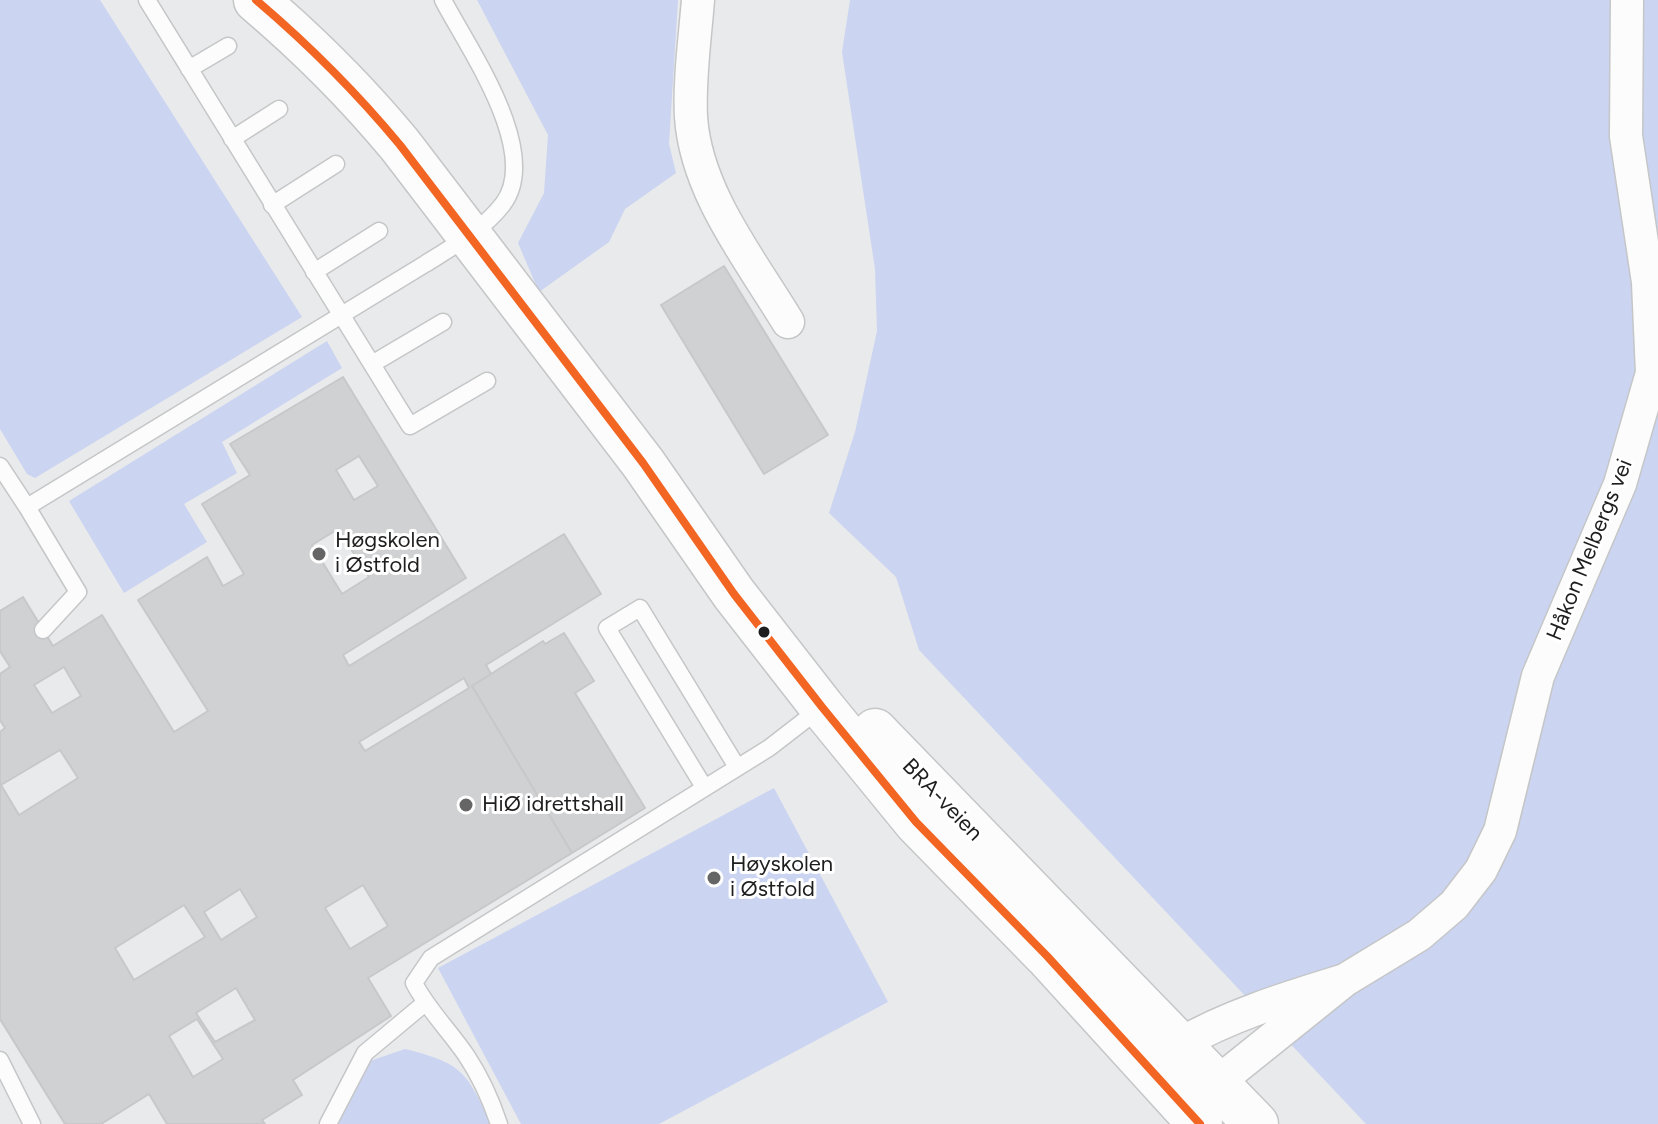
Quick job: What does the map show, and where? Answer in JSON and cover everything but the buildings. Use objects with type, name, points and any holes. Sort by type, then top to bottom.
[{"type":"main road","name":"BRA-veien","points":[[256,0],[307,43],[358,94],[470,235],[643,463],[734,594],[830,700],[1180,1044],[1256,1124]]},
{"type":"main road","name":"BRA-veien","points":[[830,700],[916,822],[1047,956],[1200,1124]]},
{"type":"street","points":[[698,0],[691,117],[696,146],[717,202],[788,322]]},
{"type":"street","name":"Håkon Melbergs vei","points":[[1345,980],[1419,935],[1454,905],[1481,870],[1500,831],[1538,676],[1620,484],[1640,420],[1652,373],[1652,326],[1626,136],[1627,0]]},
{"type":"street","points":[[1345,980],[1218,1082],[1169,1091],[1180,1044],[1274,1002],[1345,980]]},
{"type":"lane","points":[[147,0],[410,426],[487,381]]},
{"type":"lane","points":[[27,507],[470,235],[504,203],[513,184],[516,163],[496,102],[443,0]]},
{"type":"lane","points":[[189,69],[228,46]]},
{"type":"lane","points":[[232,139],[279,109]]},
{"type":"lane","points":[[272,205],[336,164]]},
{"type":"lane","points":[[314,272],[379,231]]},
{"type":"lane","points":[[372,364],[443,322]]},
{"type":"lane","points":[[0,466],[78,592],[43,630]]},
{"type":"lane","points":[[704,787],[607,628],[640,608],[737,767]]},
{"type":"lane","points":[[499,1124],[490,1098],[466,1055],[425,1003],[414,983],[431,958],[769,748],[830,700]]},
{"type":"lane","points":[[328,1124],[365,1053],[425,1003]]},
{"type":"lane","points":[[0,1060],[32,1124]]},
{"type":"shaded area","points":[[0,0],[100,0],[302,317],[35,478],[27,474],[0,429]]},
{"type":"shaded area","points":[[477,0],[678,0],[669,144],[676,173],[625,209],[609,242],[539,292],[518,243],[544,193],[548,135]]},
{"type":"shaded area","points":[[850,0],[1658,0],[1658,1124],[1366,1124],[919,650],[896,577],[829,513],[855,432],[877,331],[875,269],[842,52]]},
{"type":"shaded area","points":[[327,341],[342,368],[222,442],[237,473],[184,504],[207,542],[124,593],[69,501]]},
{"type":"shaded area","name":"Høyskolen i Østfold","points":[[774,788],[888,1002],[659,1124],[521,1124],[438,968]]},
{"type":"shaded area","points":[[405,1049],[439,1059],[460,1072],[475,1092],[491,1124],[335,1124],[370,1061]]},
{"type":"transit line","points":[[256,0],[331,70],[400,145],[643,463],[734,594],[916,822],[1047,956],[1200,1124]]},
{"type":"place","name":"Høgskolen i Østfold","points":[[319,554]]},
{"type":"place","name":"HiØ idrettshall","points":[[466,805]]},
{"type":"place","name":"Høyskolen i Østfold","points":[[714,878]]}]
